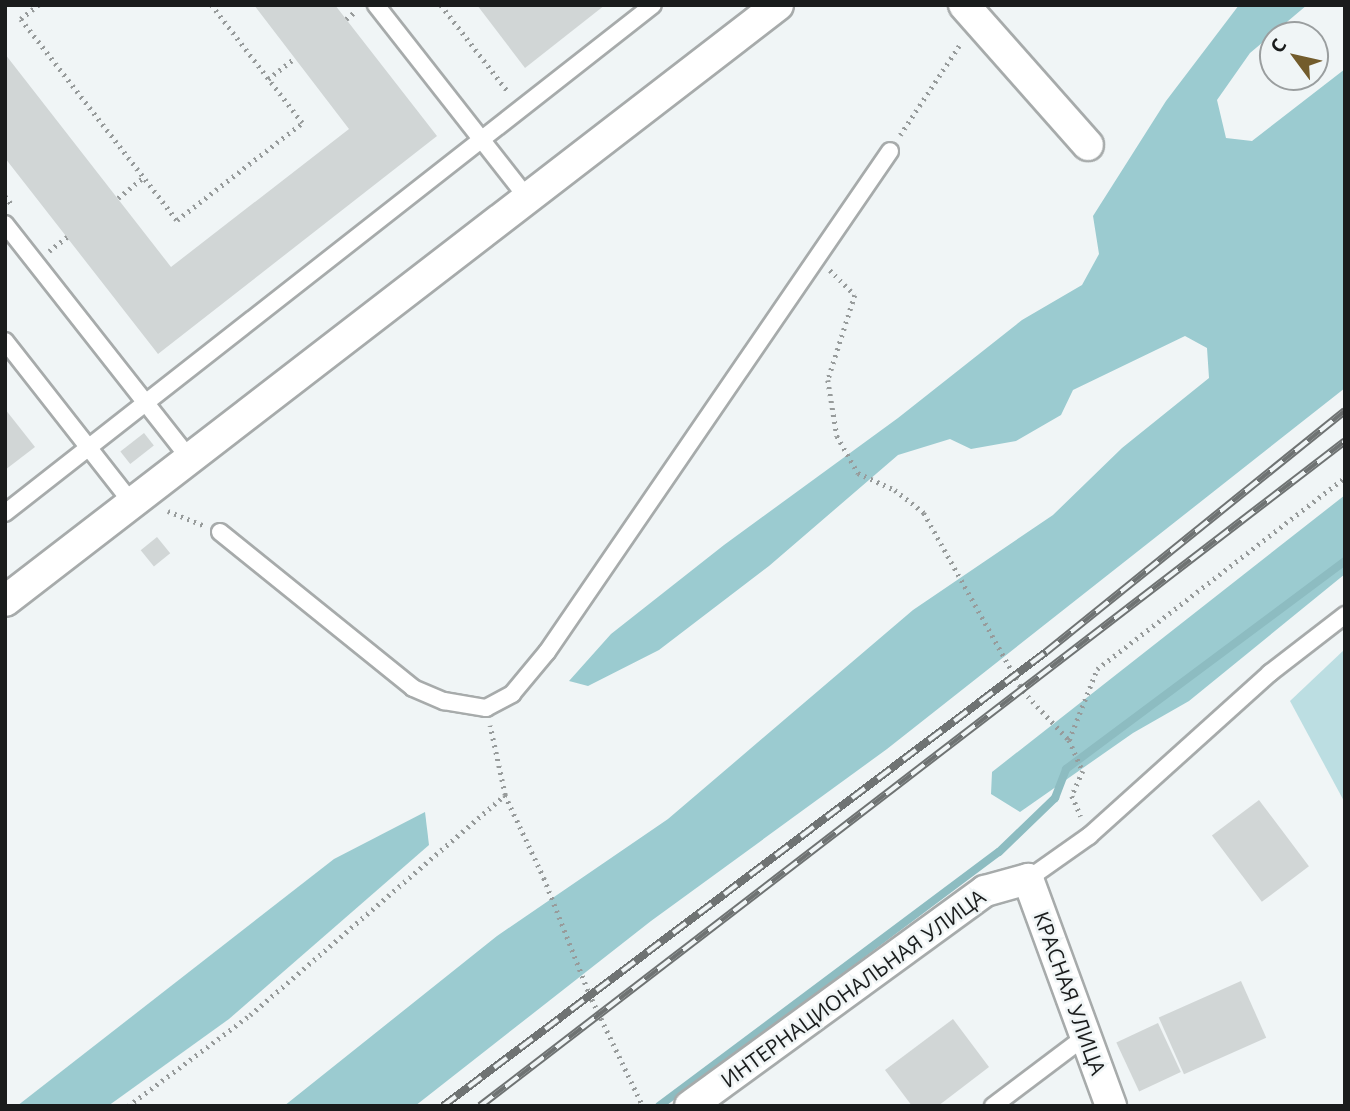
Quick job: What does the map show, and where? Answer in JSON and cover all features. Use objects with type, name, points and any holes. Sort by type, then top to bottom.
[{"type":"street","points":[[5,601],[778,5]]},
{"type":"street","points":[[964,5],[1088,145]]},
{"type":"street","name":"КРАСНАЯ УЛИЦА","points":[[1028,879],[1111,1106]]},
{"type":"street","name":"ИНТЕРНАЦИОНАЛЬНАЯ УЛИЦА","points":[[690,1106],[985,891],[1028,879]]},
{"type":"lane","points":[[376,5],[528,199]]},
{"type":"lane","points":[[5,513],[653,5]]},
{"type":"lane","points":[[220,533],[413,688],[444,701],[486,708],[512,694],[547,652],[890,150]]},
{"type":"lane","points":[[5,224],[189,458]]},
{"type":"lane","points":[[5,341],[132,503]]},
{"type":"lane","name":"ИНТЕРНАЦИОНАЛЬНАЯ УЛИЦА","points":[[1028,879],[1089,836],[1270,673],[1345,615]]},
{"type":"lane","points":[[993,1106],[1086,1036]]},
{"type":"path","points":[[39,5],[21,19],[177,220],[302,122],[211,5]]},
{"type":"path","points":[[440,5],[516,102]]},
{"type":"path","points":[[890,150],[959,46]]},
{"type":"path","points":[[268,79],[295,58]]},
{"type":"path","points":[[117,198],[144,177]]},
{"type":"path","points":[[49,251],[67,237]]},
{"type":"path","points":[[814,259],[855,295],[828,380],[837,436],[858,473],[895,490],[924,513],[1023,691],[1069,740],[1083,771],[1072,796]]},
{"type":"path","points":[[1069,740],[1097,669],[1345,477]]},
{"type":"path","points":[[168,511],[220,533]]},
{"type":"path","points":[[486,708],[505,795],[544,878],[589,993],[643,1105]]},
{"type":"path","points":[[128,1106],[250,1015],[505,795]]},
{"type":"shaded area","points":[[1239,5],[1307,5],[1288,21],[1259,21],[1259,45],[1250,53],[1217,100],[1226,138],[1252,141],[1317,91],[1329,91],[1329,81],[1345,69],[1345,388],[887,749],[651,921],[415,1106],[284,1106],[497,936],[668,819],[913,610],[1053,515],[1122,448],[1209,378],[1207,348],[1185,336],[1073,390],[1061,415],[1016,441],[971,449],[950,439],[898,455],[769,566],[659,650],[588,686],[569,681],[611,634],[724,545],[898,418],[1022,320],[1082,285],[1099,254],[1093,216],[1166,101]]},
{"type":"shaded area","points":[[1345,495],[1345,574],[1189,701],[1133,733],[1020,812],[991,794],[992,772]]},
{"type":"shaded area","points":[[1345,649],[1345,803],[1290,701]]},
{"type":"shaded area","points":[[425,812],[429,845],[229,1019],[108,1106],[17,1106],[334,859]]},
{"type":"building","points":[[254,5],[335,5],[437,136],[158,354],[5,158],[5,54],[171,267],[349,129]]},
{"type":"building","points":[[477,5],[605,5],[525,68]]},
{"type":"building","points":[[5,409],[35,447],[5,470]]},
{"type":"building","points":[[144,433],[154,446],[130,464],[120,451]]},
{"type":"building","points":[[157,537],[170,553],[154,567],[141,550]]},
{"type":"building","points":[[1259,800],[1309,866],[1262,902],[1212,836]]},
{"type":"building","points":[[1241,981],[1266,1038],[1184,1074],[1159,1018]]},
{"type":"building","points":[[953,1019],[989,1067],[938,1106],[912,1106],[885,1070]]},
{"type":"building","points":[[1158,1023],[1181,1072],[1139,1091],[1116,1042]]},
{"type":"waterway","points":[[659,1106],[999,852],[1055,798],[1066,769],[1345,561]]},
{"type":"railway","points":[[443,1106],[1046,652],[1345,411]]},
{"type":"railway","points":[[480,1106],[1345,441]]}]
